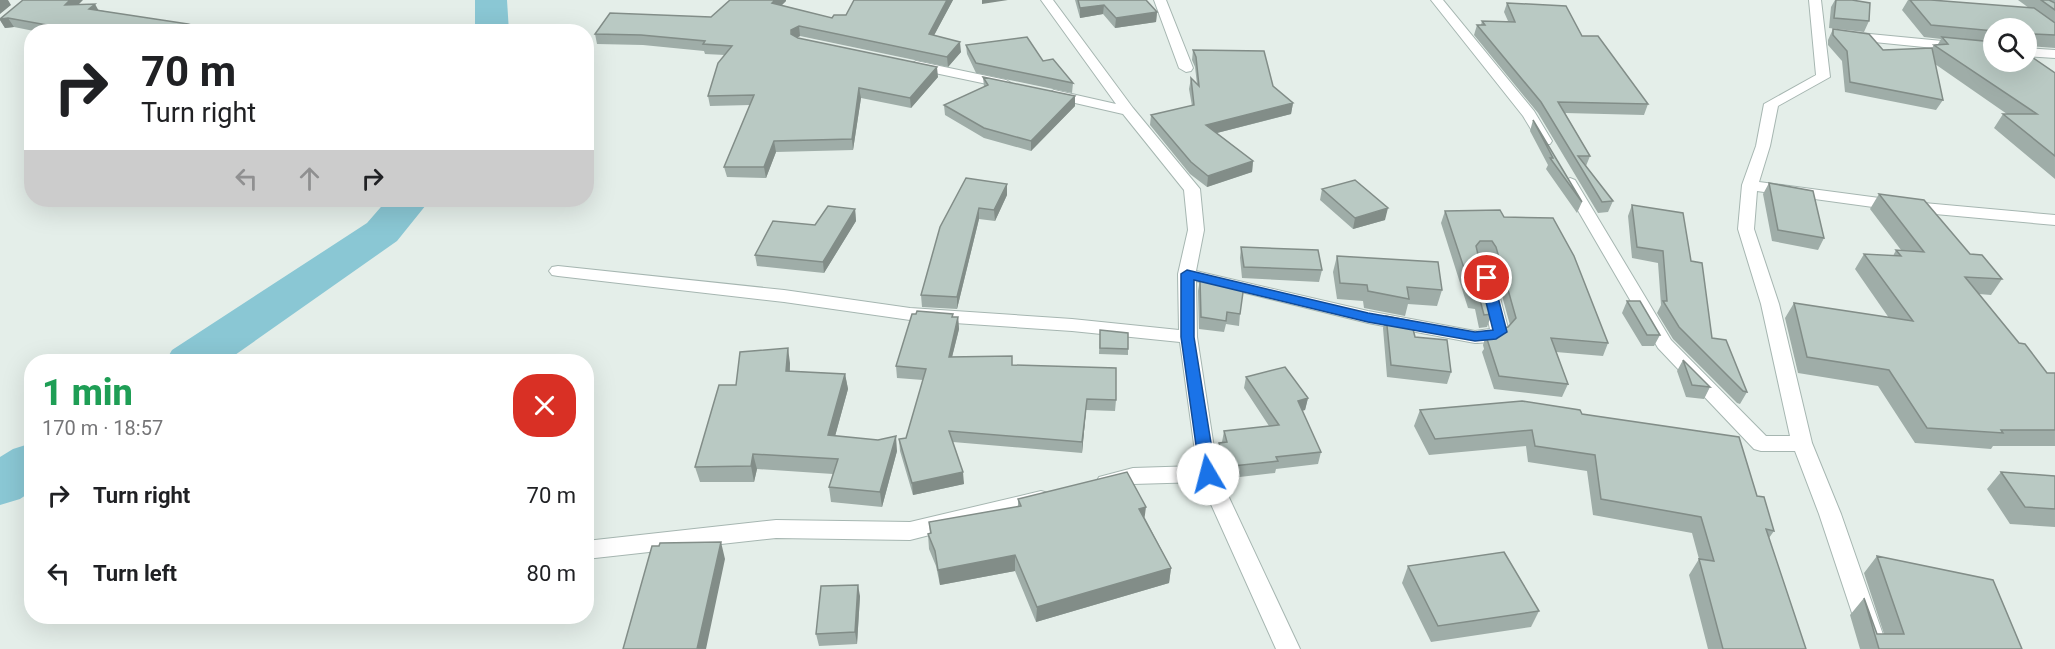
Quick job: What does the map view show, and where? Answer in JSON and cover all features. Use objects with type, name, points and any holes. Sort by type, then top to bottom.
[{"type":"street","points":[[1047,0],[1128,111],[1192,189],[1196,230],[1187,274],[1188,337],[1208,474],[1288,649]]},
{"type":"street","points":[[1160,0],[1186,68]]},
{"type":"street","points":[[1437,0],[1529,114],[1664,345],[1761,444]]},
{"type":"street","points":[[1815,0],[1823,77],[1771,104],[1763,146],[1750,185],[1746,229],[1770,304],[1802,443],[1830,514],[1876,649]]},
{"type":"street","points":[[1820,33],[1983,49]]},
{"type":"street","points":[[2037,53],[2055,54]]},
{"type":"street","points":[[899,62],[1128,111]]},
{"type":"street","points":[[1750,185],[1831,199],[2055,220]]},
{"type":"street","points":[[1187,274],[1368,317],[1475,337],[1491,336],[1500,332],[1482,260]]},
{"type":"street","points":[[558,271],[784,296],[910,314],[1072,324],[1188,337]]},
{"type":"street","points":[[1726,439],[1761,444],[1802,443]]},
{"type":"street","points":[[1087,488],[1133,476],[1208,474]]},
{"type":"street","points":[[594,549],[777,529],[910,531],[1064,493]]},
{"type":"building","points":[[23,0],[70,0],[65,5],[95,4],[89,9],[188,24],[41,24],[8,18],[0,19]]},
{"type":"building","points":[[730,0],[775,0],[772,3],[832,18],[834,15],[846,15],[854,0],[947,0],[929,34],[960,42],[947,57],[799,26],[791,30],[791,34],[798,38],[937,67],[910,98],[859,88],[852,139],[774,141],[764,167],[724,167],[754,95],[708,96],[718,63],[732,46],[641,35],[595,34],[610,13],[711,17]]},
{"type":"building","points":[[1078,0],[1146,0],[1157,12],[1116,18],[1104,5],[1080,8]]},
{"type":"building","points":[[1836,0],[1870,3],[1869,21],[1834,18]]},
{"type":"building","points":[[1910,0],[2034,8],[2055,23],[2055,35],[2037,34],[2037,18],[1983,18],[1983,30],[1931,25]]},
{"type":"building","points":[[2041,0],[2055,3],[2055,10]]},
{"type":"building","points":[[1507,3],[1566,6],[1582,36],[1598,36],[1648,104],[1558,102],[1590,156],[1578,156],[1613,201],[1602,202],[1541,102],[1477,25],[1485,25],[1482,21],[1515,22]]},
{"type":"building","points":[[1833,29],[1869,34],[1883,50],[1932,48],[1943,100],[1850,82],[1847,51],[1833,35]]},
{"type":"building","points":[[1027,37],[1043,61],[1053,59],[1073,83],[976,63],[966,45]]},
{"type":"building","points":[[1942,37],[1983,41],[1983,72],[2037,72],[2037,61],[2055,73],[2055,156],[2003,114],[2037,114],[1934,45],[1948,44]]},
{"type":"building","points":[[1193,50],[1264,51],[1273,86],[1293,103],[1206,125],[1253,161],[1208,176],[1191,162],[1151,115],[1194,105],[1191,78],[1199,86],[1196,57]]},
{"type":"building","points":[[983,77],[1075,96],[1031,141],[984,128],[944,105],[988,85]]},
{"type":"building","points":[[1533,120],[1582,202],[1550,158],[1553,158]]},
{"type":"building","points":[[966,178],[1007,184],[994,210],[979,208],[957,297],[921,295],[940,227]]},
{"type":"building","points":[[1355,180],[1388,208],[1355,218],[1322,189]]},
{"type":"building","points":[[1769,183],[1813,191],[1824,238],[1778,230]]},
{"type":"building","points":[[1879,194],[1924,200],[1970,254],[1982,255],[2002,279],[1965,277],[2019,343],[2025,344],[2047,373],[2055,373],[2055,430],[2001,430],[2003,433],[1927,428],[1889,370],[1807,357],[1794,303],[1913,321],[1864,254],[1901,256],[1896,250],[1924,252]]},
{"type":"building","points":[[1632,205],[1683,213],[1691,261],[1702,263],[1712,338],[1726,340],[1747,392],[1743,391],[1679,327],[1663,301],[1667,301],[1663,251],[1637,247]]},
{"type":"building","points":[[828,206],[855,209],[823,262],[755,255],[773,221],[815,225]]},
{"type":"building","points":[[1500,210],[1504,217],[1553,218],[1574,256],[1608,343],[1551,338],[1568,384],[1499,376],[1487,339],[1489,339],[1487,332],[1508,327],[1516,318],[1496,247],[1492,241],[1480,241],[1476,246],[1492,314],[1484,315],[1479,296],[1473,295],[1445,211]]},
{"type":"building","points":[[1241,247],[1318,250],[1322,270],[1244,267]]},
{"type":"building","points":[[1337,256],[1438,262],[1442,290],[1407,287],[1409,299],[1368,291],[1367,285],[1340,283]]},
{"type":"building","points":[[1200,279],[1244,285],[1240,314],[1227,312],[1226,321],[1201,317]]},
{"type":"building","points":[[1627,301],[1640,301],[1660,335],[1647,335]]},
{"type":"building","points":[[917,311],[953,314],[952,317],[958,317],[949,357],[1012,356],[1012,365],[1116,368],[1116,400],[1087,399],[1082,442],[949,431],[963,472],[912,483],[899,439],[906,438],[926,369],[896,366],[912,314],[916,314]]},
{"type":"building","points":[[1386,316],[1411,321],[1415,337],[1447,340],[1451,372],[1391,365]]},
{"type":"building","points":[[1100,330],[1128,333],[1128,349],[1100,348]]},
{"type":"building","points":[[788,348],[786,371],[845,374],[828,435],[878,440],[896,436],[880,492],[829,487],[838,459],[753,454],[751,466],[695,467],[719,385],[736,385],[740,352]]},
{"type":"building","points":[[1683,360],[1710,387],[1692,385]]},
{"type":"building","points":[[1285,367],[1308,398],[1298,401],[1321,452],[1276,457],[1278,461],[1233,466],[1231,462],[1224,463],[1219,443],[1227,442],[1224,431],[1279,425],[1246,377]]},
{"type":"building","points":[[1522,401],[1580,410],[1582,414],[1739,437],[1757,496],[1764,497],[1774,531],[1766,529],[1806,649],[1723,649],[1699,559],[1714,561],[1701,517],[1601,499],[1595,455],[1535,446],[1532,430],[1435,439],[1420,410]]},
{"type":"building","points":[[1127,472],[1146,507],[1139,509],[1171,568],[1037,607],[1015,555],[938,570],[935,551],[928,534],[931,533],[929,522],[1021,506],[1018,499]]},
{"type":"building","points":[[2001,472],[2055,476],[2055,509],[2025,507]]},
{"type":"building","points":[[721,542],[697,649],[623,649],[652,546],[659,546],[660,543]]},
{"type":"building","points":[[1504,552],[1539,611],[1438,626],[1408,566]]},
{"type":"building","points":[[1877,556],[1993,580],[2022,649],[1879,649],[1864,598],[1877,634],[1904,634]]},
{"type":"building","points":[[858,585],[855,632],[816,634],[821,586]]},
{"type":"waterway","points":[[491,0],[492,24]]},
{"type":"waterway","points":[[202,354],[382,232],[403,207]]},
{"type":"waterway","points":[[0,484],[24,468]]},
{"type":"route","points":[[1208,474],[1188,337],[1187,274],[1368,317],[1475,337],[1491,336],[1500,332],[1487,278]]}]
